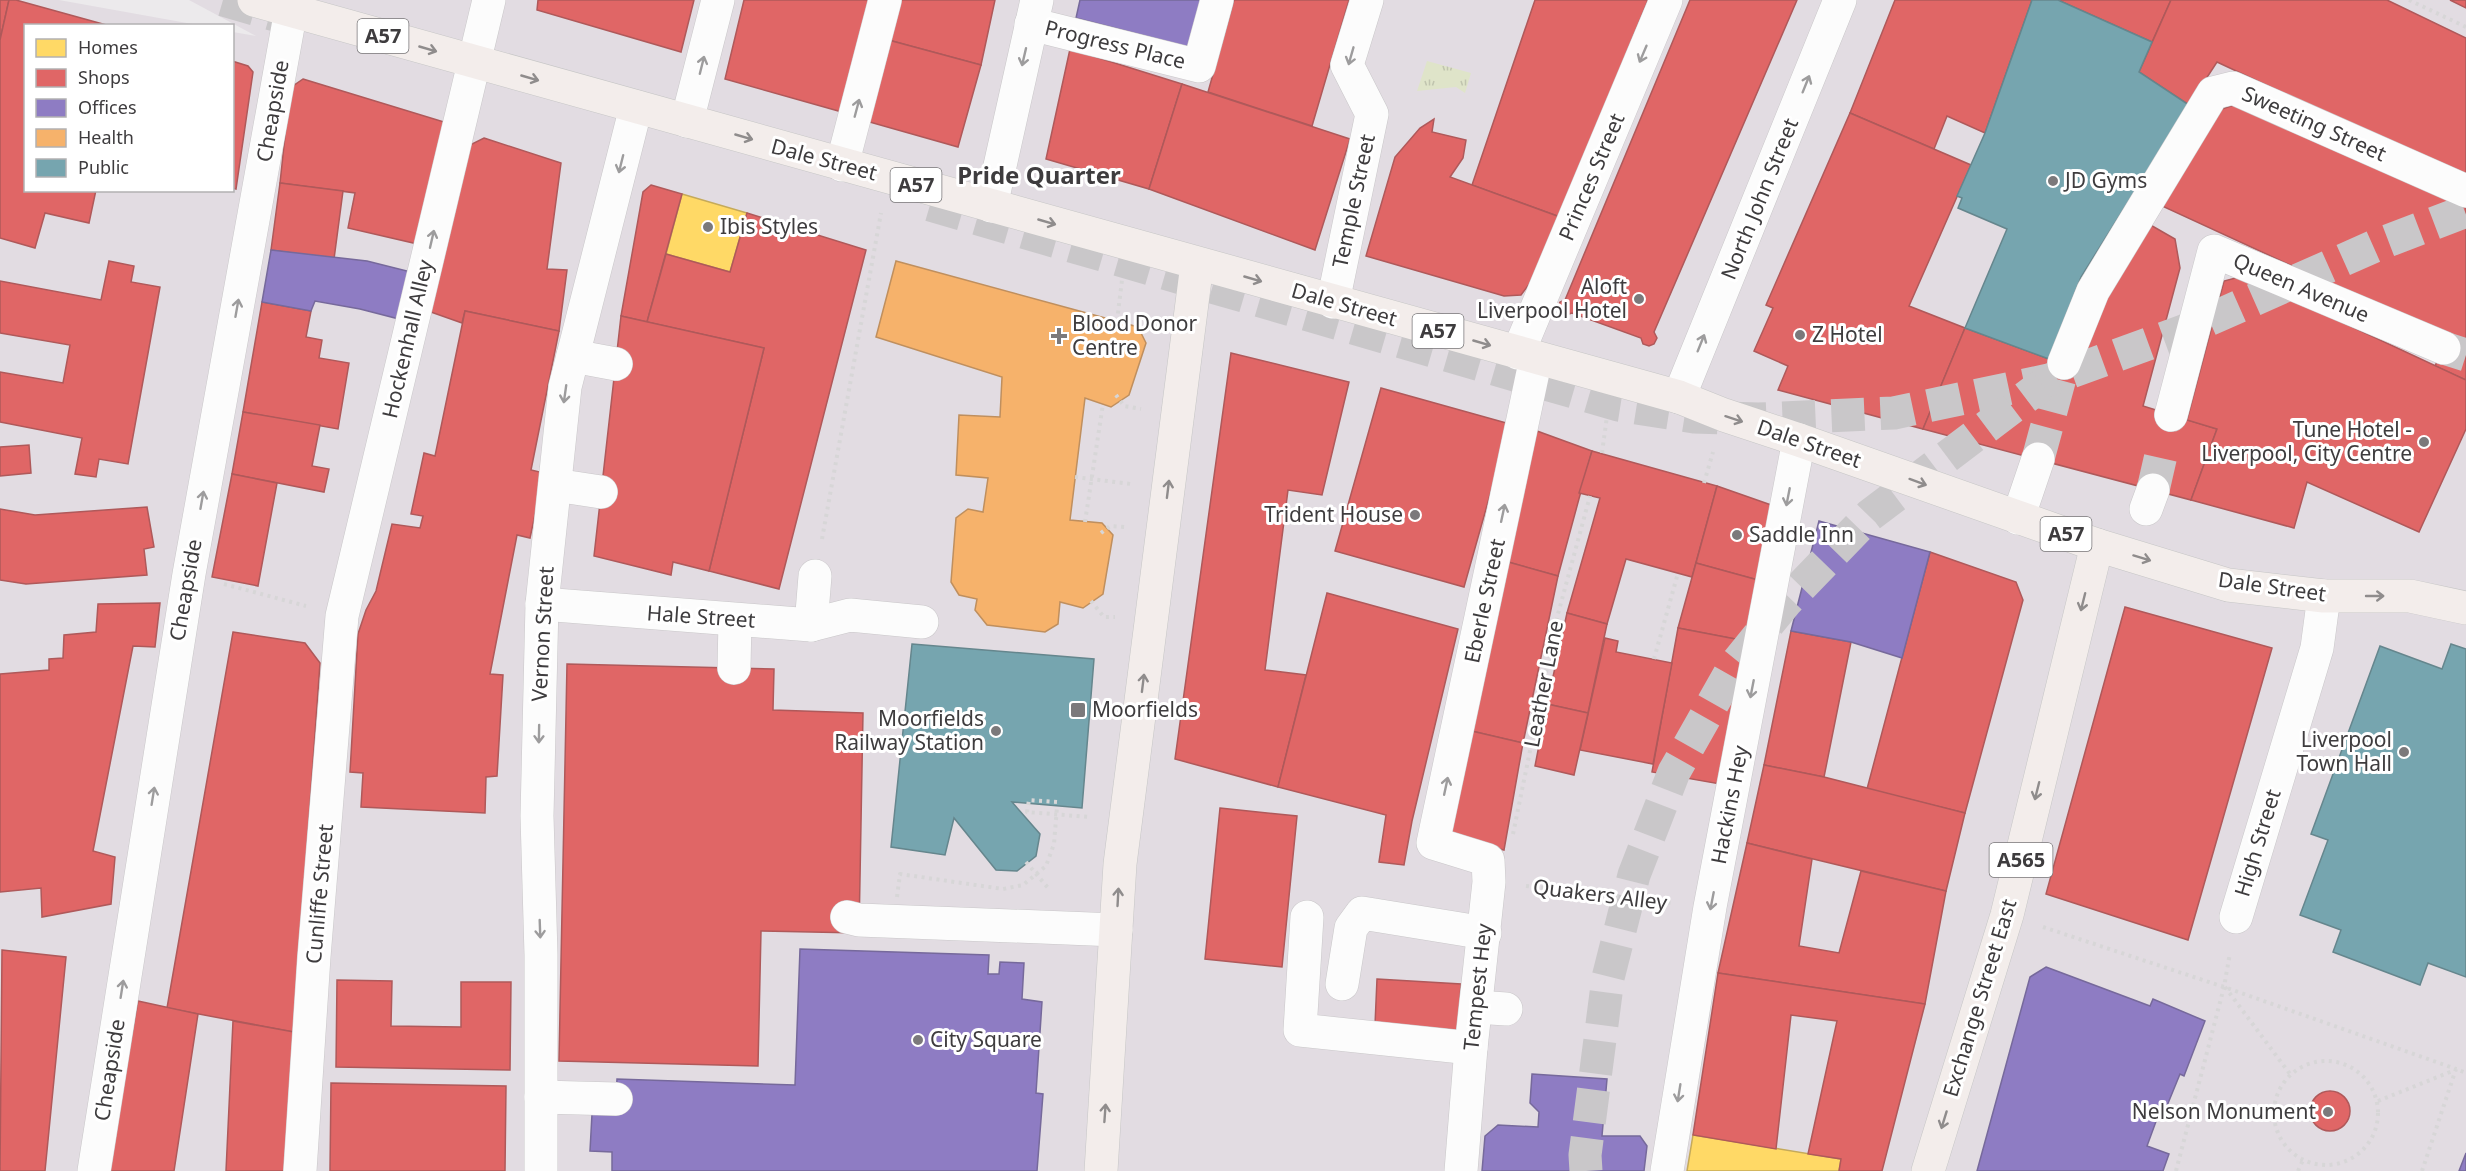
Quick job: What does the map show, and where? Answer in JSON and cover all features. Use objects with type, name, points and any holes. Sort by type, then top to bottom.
[{"type":"main road","name":"Dale Street","points":[[254,0],[1679,397],[1724,416],[1799,440],[2018,518],[2228,585],[2324,596],[2410,596],[2466,609]]},
{"type":"main road","points":[[1101,1171],[1120,864],[1197,264]]},
{"type":"main road","name":"Exchange Street East","points":[[1928,1171],[2007,915],[2097,545]]},
{"type":"street","name":"Hockenhall Alley","points":[[342,616],[489,0]]},
{"type":"street","points":[[687,122],[718,0]]},
{"type":"street","points":[[842,165],[885,0]]},
{"type":"street","name":"Progress Place","points":[[1034,12],[1199,66],[1217,0]]},
{"type":"street","name":"Temple Street","points":[[1333,302],[1372,114],[1347,65],[1367,0]]},
{"type":"street","name":"Princes Street","points":[[1527,356],[1665,0]]},
{"type":"street","name":"North John Street","points":[[1679,397],[1840,0]]},
{"type":"street","name":"Cheapside","points":[[94,1171],[189,574],[291,10]]},
{"type":"street","points":[[991,206],[1034,12]]},
{"type":"street","name":"Sweeting Street","points":[[2064,363],[2093,291],[2213,93],[2232,88],[2466,191]]},
{"type":"street","name":"Vernon Street","points":[[541,1171],[541,955],[537,816],[542,604],[565,387],[636,107]]},
{"type":"street","name":"Queen Avenue","points":[[2171,415],[2214,251],[2444,348]]},
{"type":"street","points":[[573,356],[616,364]]},
{"type":"street","name":"Eberle Street","points":[[1489,871],[1434,843],[1527,356]]},
{"type":"street","name":"Hackins Hey","points":[[1666,1171],[1710,907],[1799,440]]},
{"type":"street","points":[[2018,518],[2038,459]]},
{"type":"street","points":[[555,485],[601,492]]},
{"type":"street","points":[[811,625],[815,576]]},
{"type":"street","name":"High Street","points":[[2236,917],[2317,648],[2324,596]]},
{"type":"street","name":"Hale Street","points":[[542,604],[811,625],[850,615],[922,622]]},
{"type":"street","name":"Cunliffe Street","points":[[300,1171],[314,957],[342,616]]},
{"type":"street","points":[[734,668],[735,620]]},
{"type":"street","name":"Tempest Hey","points":[[1461,1171],[1471,1048],[1491,1008],[1485,933],[1489,871]]},
{"type":"street","points":[[1342,984],[1351,928],[1362,913],[1485,933]]},
{"type":"street","points":[[847,917],[859,920],[1116,930]]},
{"type":"street","points":[[1307,917],[1300,1030],[1471,1048]]},
{"type":"street","points":[[541,1097],[616,1099]]},
{"type":"path","points":[[2409,0],[2466,27]]},
{"type":"path","points":[[815,576],[888,177]]},
{"type":"path","points":[[1116,395],[1124,406]]},
{"type":"path","points":[[1085,522],[1103,404]]},
{"type":"path","points":[[1075,477],[1168,488]]},
{"type":"path","name":"Leather Lane","points":[[1489,871],[1509,852],[1558,614],[1590,496]]},
{"type":"path","points":[[1101,533],[1110,526]]},
{"type":"path","points":[[1654,659],[1678,573]]},
{"type":"path","points":[[189,574],[342,616]]},
{"type":"path","points":[[897,897],[900,874],[1003,889],[1023,885],[1046,866],[1053,844],[1057,804],[1029,800],[1027,812],[1061,815]]},
{"type":"path","name":"Quakers Alley","points":[[1489,871],[1710,907]]},
{"type":"path","points":[[2176,1171],[2224,987],[2236,917]]},
{"type":"path","points":[[2038,925],[2224,987],[2466,1073]]},
{"type":"path","points":[[2224,987],[2290,1074]]},
{"type":"path","points":[[2323,1060],[2342,1062],[2358,1071],[2370,1084],[2378,1101],[2377,1125],[2367,1146],[2348,1161],[2326,1165],[2302,1160],[2287,1147],[2277,1130],[2274,1110],[2278,1091],[2290,1074],[2306,1064],[2323,1060]]},
{"type":"path","points":[[2378,1101],[2456,1070]]},
{"type":"path","points":[[2422,1171],[2456,1070]]},
{"type":"path","points":[[2298,1171],[2302,1160]]},
{"type":"shaded area","points":[[0,0],[59,0],[192,24],[24,24],[24,192],[234,192],[234,32],[256,36],[189,0],[2466,0],[2466,1171],[0,1171]]},
{"type":"green space","points":[[1427,61],[1471,73],[1465,93],[1456,87],[1417,91]]},
{"type":"building: Homes","points":[[682,194],[747,213],[730,272],[666,254]]},
{"type":"building: Homes","points":[[1693,1135],[1841,1159],[1839,1171],[1687,1171]]},
{"type":"building: Shops","points":[[0,0],[9,0],[0,40]]},
{"type":"building: Shops","points":[[9,0],[103,24],[24,24],[24,192],[96,192],[89,223],[45,213],[35,248],[0,238],[0,40]]},
{"type":"building: Shops","points":[[538,0],[694,0],[681,52],[537,10]]},
{"type":"building: Shops","points":[[744,0],[871,0],[842,112],[725,79]]},
{"type":"building: Shops","points":[[891,0],[995,0],[981,65],[881,38]]},
{"type":"building: Shops","points":[[1234,0],[1349,0],[1312,126],[1208,92]]},
{"type":"building: Shops","points":[[1535,0],[1648,0],[1560,217],[1472,185]]},
{"type":"building: Shops","points":[[1690,0],[1797,0],[1654,332],[1657,338],[1654,344],[1649,346],[1643,344],[1641,338],[1572,313],[1566,315],[1560,313],[1557,308],[1560,302],[1565,300]]},
{"type":"building: Shops","points":[[1895,0],[2032,0],[1985,133],[1947,116],[1934,149],[1850,113]]},
{"type":"building: Shops","points":[[2058,0],[2171,0],[2152,42]]},
{"type":"building: Shops","points":[[2171,0],[2387,0],[2466,38],[2466,178],[2217,62],[2189,105],[2139,72]]},
{"type":"building: Shops","points":[[2450,0],[2466,0],[2466,8]]},
{"type":"building: Shops","points":[[881,38],[981,65],[958,147],[859,119]]},
{"type":"building: Shops","points":[[1070,49],[1182,84],[1149,189],[1046,159]]},
{"type":"building: Shops","points":[[234,62],[248,66],[253,72],[236,189],[234,188]]},
{"type":"building: Shops","points":[[303,79],[444,122],[422,245],[348,228],[355,193],[280,183],[293,86]]},
{"type":"building: Shops","points":[[1182,84],[1350,139],[1315,250],[1149,189]]},
{"type":"building: Shops","points":[[2234,105],[2466,205],[2466,380],[2435,366],[2449,338],[2162,206],[2216,111]]},
{"type":"building: Shops","points":[[1850,113],[1971,165],[1909,306],[1965,328],[1923,429],[1778,390],[1788,366],[1754,351],[1773,308],[1766,305]]},
{"type":"building: Shops","points":[[1434,119],[1432,132],[1466,140],[1463,158],[1450,177],[1560,217],[1533,279],[1521,295],[1504,296],[1366,256],[1395,157],[1420,128]]},
{"type":"building: Shops","points":[[484,138],[561,163],[547,269],[567,270],[559,331],[465,311],[462,323],[428,311],[470,145]]},
{"type":"building: Shops","points":[[280,183],[343,191],[334,259],[271,250]]},
{"type":"building: Shops","points":[[651,185],[682,194],[647,322],[621,316],[643,192]]},
{"type":"building: Shops","points":[[747,213],[866,250],[779,589],[709,571],[764,348],[647,322],[666,254],[730,272]]},
{"type":"building: Shops","points":[[2147,223],[2175,239],[2180,268],[2143,406],[2217,429],[2191,500],[1923,429],[1965,328],[2049,359]]},
{"type":"building: Shops","points":[[109,261],[134,266],[131,282],[160,287],[128,464],[99,459],[96,477],[75,474],[82,438],[0,422],[0,372],[63,383],[70,345],[0,333],[0,281],[101,300]]},
{"type":"building: Shops","points":[[2243,276],[2466,380],[2466,429],[2419,532],[2307,482],[2294,528],[2191,500],[2217,429],[2187,420],[2224,281]]},
{"type":"building: Shops","points":[[262,302],[311,311],[306,337],[322,340],[319,358],[349,363],[338,429],[243,412]]},
{"type":"building: Shops","points":[[465,311],[559,331],[531,470],[544,473],[530,538],[517,535],[490,674],[503,675],[497,776],[486,777],[485,813],[361,807],[363,773],[350,772],[358,634],[366,610],[376,591],[392,524],[420,528],[423,516],[411,514],[424,453],[435,456]]},
{"type":"building: Shops","points":[[621,316],[764,348],[709,571],[673,562],[671,575],[594,556]]},
{"type":"building: Shops","points":[[1231,353],[1349,382],[1322,495],[1288,490],[1265,670],[1306,675],[1278,787],[1175,759]]},
{"type":"building: Shops","name":"Trident House","points":[[1381,388],[1510,424],[1464,587],[1335,551]]},
{"type":"building: Shops","points":[[243,412],[320,425],[312,466],[329,469],[324,492],[232,474]]},
{"type":"building: Shops","points":[[1537,431],[1592,451],[1558,576],[1501,560]]},
{"type":"building: Shops","points":[[29,445],[31,473],[0,476],[0,447]]},
{"type":"building: Shops","points":[[1592,451],[1717,486],[1692,577],[1626,559],[1607,624],[1567,613],[1600,498],[1579,493]]},
{"type":"building: Shops","points":[[232,474],[277,483],[258,586],[212,577]]},
{"type":"building: Shops","name":"Saddle Inn","points":[[1717,486],[1777,507],[1758,580],[1696,563]]},
{"type":"building: Shops","points":[[147,507],[154,547],[144,549],[147,575],[26,584],[0,580],[0,509],[35,515]]},
{"type":"building: Shops","points":[[1930,552],[2016,582],[2023,600],[1965,813],[1867,789]]},
{"type":"building: Shops","points":[[1501,560],[1558,576],[1523,743],[1463,729]]},
{"type":"building: Shops","points":[[1696,563],[1758,580],[1746,641],[1678,628]]},
{"type":"building: Shops","points":[[1327,593],[1458,629],[1412,821],[1404,865],[1379,862],[1386,815],[1278,787]]},
{"type":"building: Shops","points":[[160,603],[155,647],[133,646],[93,851],[115,857],[111,904],[42,917],[41,888],[0,892],[0,674],[49,670],[49,659],[63,658],[64,635],[96,632],[98,604]]},
{"type":"building: Shops","points":[[2125,607],[2272,648],[2188,940],[2046,894]]},
{"type":"building: Shops","points":[[1567,613],[1607,624],[1588,713],[1547,704]]},
{"type":"building: Shops","points":[[1678,628],[1746,641],[1720,784],[1652,772]]},
{"type":"building: Shops","points":[[1791,631],[1851,642],[1824,777],[1764,765]]},
{"type":"building: Shops","points":[[233,632],[305,643],[320,663],[294,1032],[167,1008]]},
{"type":"building: Shops","points":[[1605,638],[1618,641],[1616,652],[1672,663],[1653,764],[1580,750]]},
{"type":"building: Shops","points":[[567,664],[774,669],[773,710],[863,713],[859,933],[761,931],[758,1066],[559,1061]]},
{"type":"building: Shops","points":[[1547,704],[1588,713],[1574,775],[1535,766]]},
{"type":"building: Shops","points":[[1463,729],[1523,743],[1504,850],[1442,835]]},
{"type":"building: Shops","points":[[1764,765],[1824,777],[1965,813],[1946,891],[1747,843]]},
{"type":"building: Shops","points":[[1220,808],[1297,816],[1282,967],[1205,959]]},
{"type":"building: Shops","points":[[1747,843],[1812,859],[1799,946],[1839,953],[1861,871],[1946,891],[1925,1004],[1718,973]]},
{"type":"building: Shops","points":[[2,950],[66,957],[45,1171],[0,1171]]},
{"type":"building: Shops","points":[[1718,973],[1925,1004],[1882,1171],[1839,1171],[1841,1159],[1808,1154],[1837,1021],[1791,1015],[1776,1149],[1693,1135]]},
{"type":"building: Shops","points":[[1377,979],[1461,984],[1458,1030],[1375,1025]]},
{"type":"building: Shops","points":[[337,980],[392,981],[391,1026],[461,1027],[461,982],[511,982],[510,1070],[336,1067]]},
{"type":"building: Shops","points":[[138,1001],[198,1014],[174,1171],[108,1171]]},
{"type":"building: Shops","points":[[233,1021],[294,1032],[290,1171],[226,1171]]},
{"type":"building: Shops","points":[[331,1083],[506,1086],[505,1171],[330,1171]]},
{"type":"building: Shops","points":[[2330,1091],[2338,1092],[2344,1097],[2349,1103],[2349,1119],[2344,1125],[2338,1130],[2330,1131],[2322,1130],[2316,1125],[2311,1119],[2310,1111],[2311,1103],[2316,1097],[2322,1092]]},
{"type":"building: Offices","points":[[1080,0],[1205,0],[1192,48],[1076,18]]},
{"type":"building: Offices","points":[[271,250],[367,261],[411,272],[399,319],[315,301],[311,311],[262,302]]},
{"type":"building: Offices","points":[[1819,521],[1930,552],[1902,658],[1851,642],[1791,631]]},
{"type":"building: Offices","name":"City Square","points":[[800,949],[989,955],[988,974],[999,974],[1000,962],[1024,963],[1022,999],[1042,1002],[1036,1093],[1043,1094],[1037,1171],[612,1171],[612,1152],[590,1151],[592,1114],[615,1115],[617,1079],[795,1085]]},
{"type":"building: Offices","points":[[2046,967],[2150,1006],[2153,999],[2205,1021],[2184,1076],[2180,1074],[2162,1118],[2158,1116],[2147,1146],[2169,1154],[2163,1171],[1977,1171],[2030,977]]},
{"type":"building: Offices","points":[[1532,1074],[1607,1079],[1602,1136],[1640,1136],[1647,1146],[1644,1171],[1482,1171],[1485,1136],[1498,1125],[1538,1127],[1539,1112],[1530,1103]]},
{"type":"building: Offices","points":[[2466,1153],[2466,1171],[2459,1171]]},
{"type":"building: Health","points":[[896,261],[1138,327],[1146,343],[1129,395],[1111,407],[1085,398],[1070,520],[1102,523],[1113,535],[1103,594],[1083,608],[1060,602],[1058,624],[1045,632],[987,625],[975,610],[977,599],[959,595],[951,582],[956,518],[968,509],[983,512],[988,478],[956,475],[959,415],[1000,417],[1002,377],[876,337]]},
{"type":"building: Public","name":"JD Gyms","points":[[2032,0],[2058,0],[2152,42],[2139,72],[2189,105],[2081,277],[2049,359],[1965,328],[2007,229],[1958,208],[1962,198],[1957,196],[1985,133]]},
{"type":"building: Public","name":"Moorfields Railway Station","points":[[912,644],[1094,659],[1082,808],[1012,802],[1040,834],[1036,856],[1017,871],[996,870],[954,818],[945,855],[891,847]]},
{"type":"building: Public","name":"Liverpool Town Hall","points":[[2451,644],[2466,649],[2466,977],[2428,963],[2420,985],[2333,952],[2341,930],[2300,915],[2328,840],[2311,834],[2380,646],[2442,669]]},
{"type":"tunnel","points":[[223,0],[282,17]]},
{"type":"tunnel","points":[[930,205],[1618,405],[1694,417],[1758,419],[1894,413],[2049,380],[2186,330],[2377,245],[2466,211]]},
{"type":"tunnel","points":[[2444,348],[2466,355]]},
{"type":"tunnel","points":[[2038,459],[2064,363]]},
{"type":"tunnel","points":[[1586,1171],[1585,1155],[1608,978],[1634,875],[1674,772],[1734,666],[1786,602],[1870,515],[2042,385]]},
{"type":"tunnel","points":[[2153,490],[2161,455]]},
{"type":"place","name":"JD Gyms","points":[[2053,181]]},
{"type":"place","name":"Ibis Styles","points":[[708,227]]},
{"type":"place","name":"Aloft Liverpool Hotel","points":[[1639,299]]},
{"type":"place","name":"Z Hotel","points":[[1800,335]]},
{"type":"place","name":"Blood Donor Centre","points":[[1059,336]]},
{"type":"place","name":"Tune Hotel - Liverpool, City Centre","points":[[2424,442]]},
{"type":"place","name":"Trident House","points":[[1415,515]]},
{"type":"place","name":"Saddle Inn","points":[[1737,535]]},
{"type":"place","name":"Moorfields","points":[[1078,710]]},
{"type":"place","name":"Moorfields Railway Station","points":[[996,731]]},
{"type":"place","name":"Liverpool Town Hall","points":[[2404,752]]},
{"type":"place","name":"City Square","points":[[918,1040]]},
{"type":"place","name":"Nelson Monument","points":[[2328,1112]]},
{"type":"district","name":"Pride Quarter","points":[[1039,176]]}]
